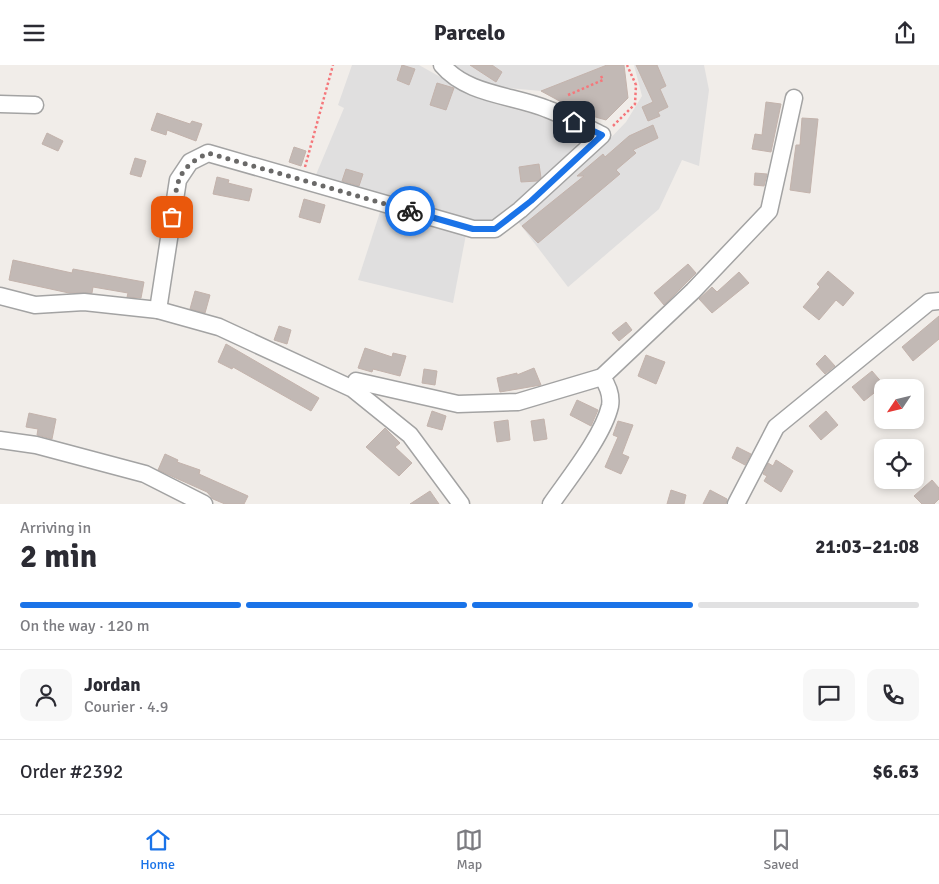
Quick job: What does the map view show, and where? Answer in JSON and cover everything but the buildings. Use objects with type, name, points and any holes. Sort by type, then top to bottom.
[{"type":"street","points":[[158,311],[178,180],[190,162],[208,153],[473,229],[495,229],[520,210],[602,135],[547,108],[473,86],[449,73],[442,65]]},
{"type":"street","points":[[356,381],[458,404],[518,402],[602,377],[693,291],[769,211],[794,98]]},
{"type":"street","points":[[0,104],[36,105]]},
{"type":"street","points":[[0,296],[35,305],[84,302],[158,311],[219,327],[354,389],[410,435],[461,504]]},
{"type":"street","points":[[736,504],[776,427],[929,302],[939,301]]},
{"type":"street","points":[[551,504],[600,431],[610,405],[609,389],[602,377]]},
{"type":"street","points":[[0,441],[36,445],[145,474],[204,504]]},
{"type":"path","points":[[301,180],[333,65]]},
{"type":"path","points":[[602,135],[635,104],[636,85],[627,65]]},
{"type":"path","points":[[568,95],[591,83],[603,80],[600,74]]},
{"type":"shaded area","points":[[352,65],[419,65],[458,87],[495,104],[533,114],[585,134],[557,168],[500,221],[476,225],[315,177],[344,108],[338,105]]},
{"type":"shaded area","points":[[447,65],[619,65],[628,98],[606,120],[599,119],[570,108],[541,91],[507,88],[484,82],[450,71]]},
{"type":"shaded area","points":[[634,65],[704,65],[709,90],[699,166],[682,160],[659,209],[568,287],[516,219],[563,183],[626,122],[642,96]]},
{"type":"shaded area","points":[[382,206],[467,229],[453,303],[358,280]]},
{"type":"way so far","points":[[172,217],[178,180],[190,162],[208,153],[410,211]]},
{"type":"route","points":[[410,211],[473,229],[495,229],[552,183],[602,135],[574,122]]}]
